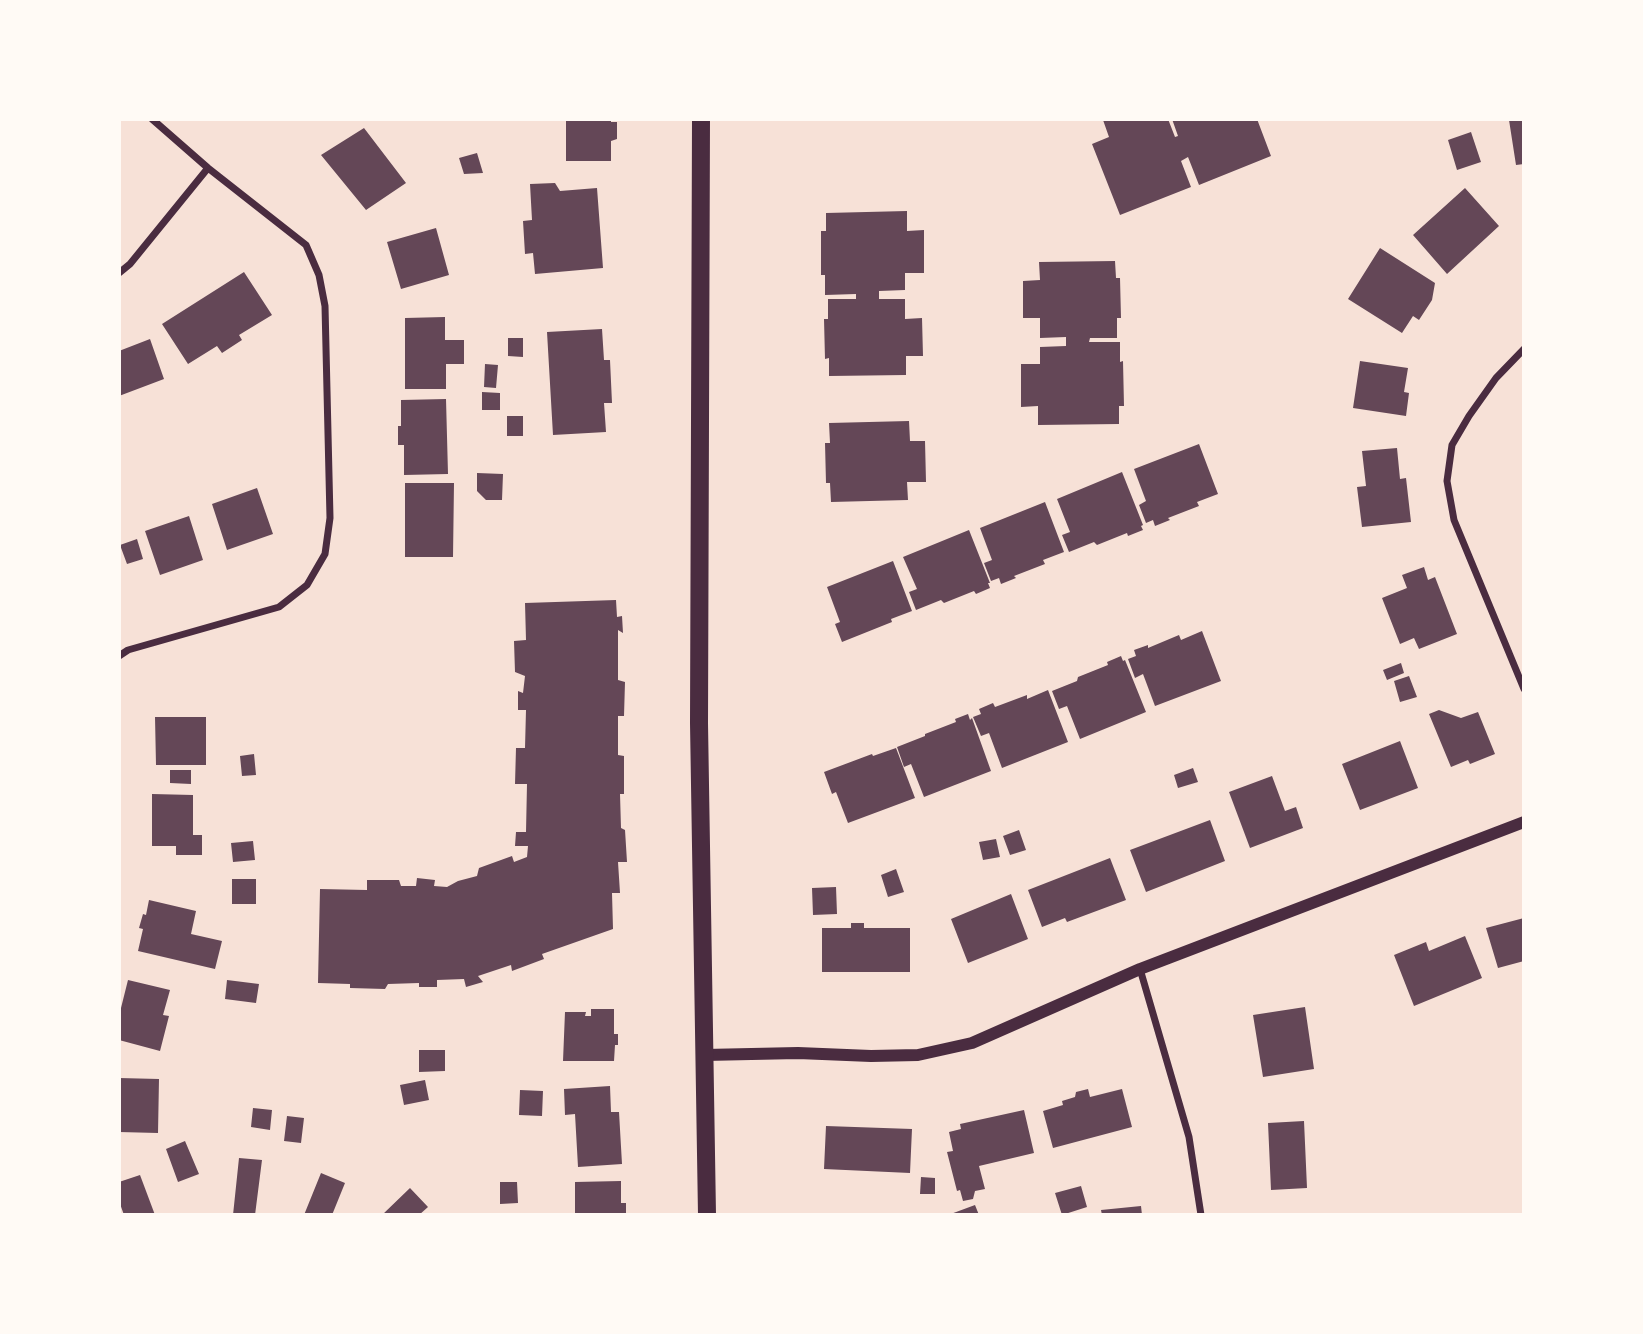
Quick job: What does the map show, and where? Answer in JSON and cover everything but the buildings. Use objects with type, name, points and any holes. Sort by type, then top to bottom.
[{"type":"main road","points":[[701,119],[699,723],[707,1215]]},
{"type":"street","points":[[119,656],[128,650],[279,607],[307,586],[325,554],[330,518],[325,306],[319,275],[306,245],[152,119]]},
{"type":"street","points":[[119,273],[130,264],[208,167]]},
{"type":"street","points":[[1524,349],[1496,378],[1452,445],[1447,481],[1454,520],[1524,689]]},
{"type":"street","points":[[705,1055],[798,1052],[871,1056],[918,1055],[972,1043],[1140,969],[1524,822]]},
{"type":"street","points":[[1140,969],[1189,1137],[1200,1215]]}]
